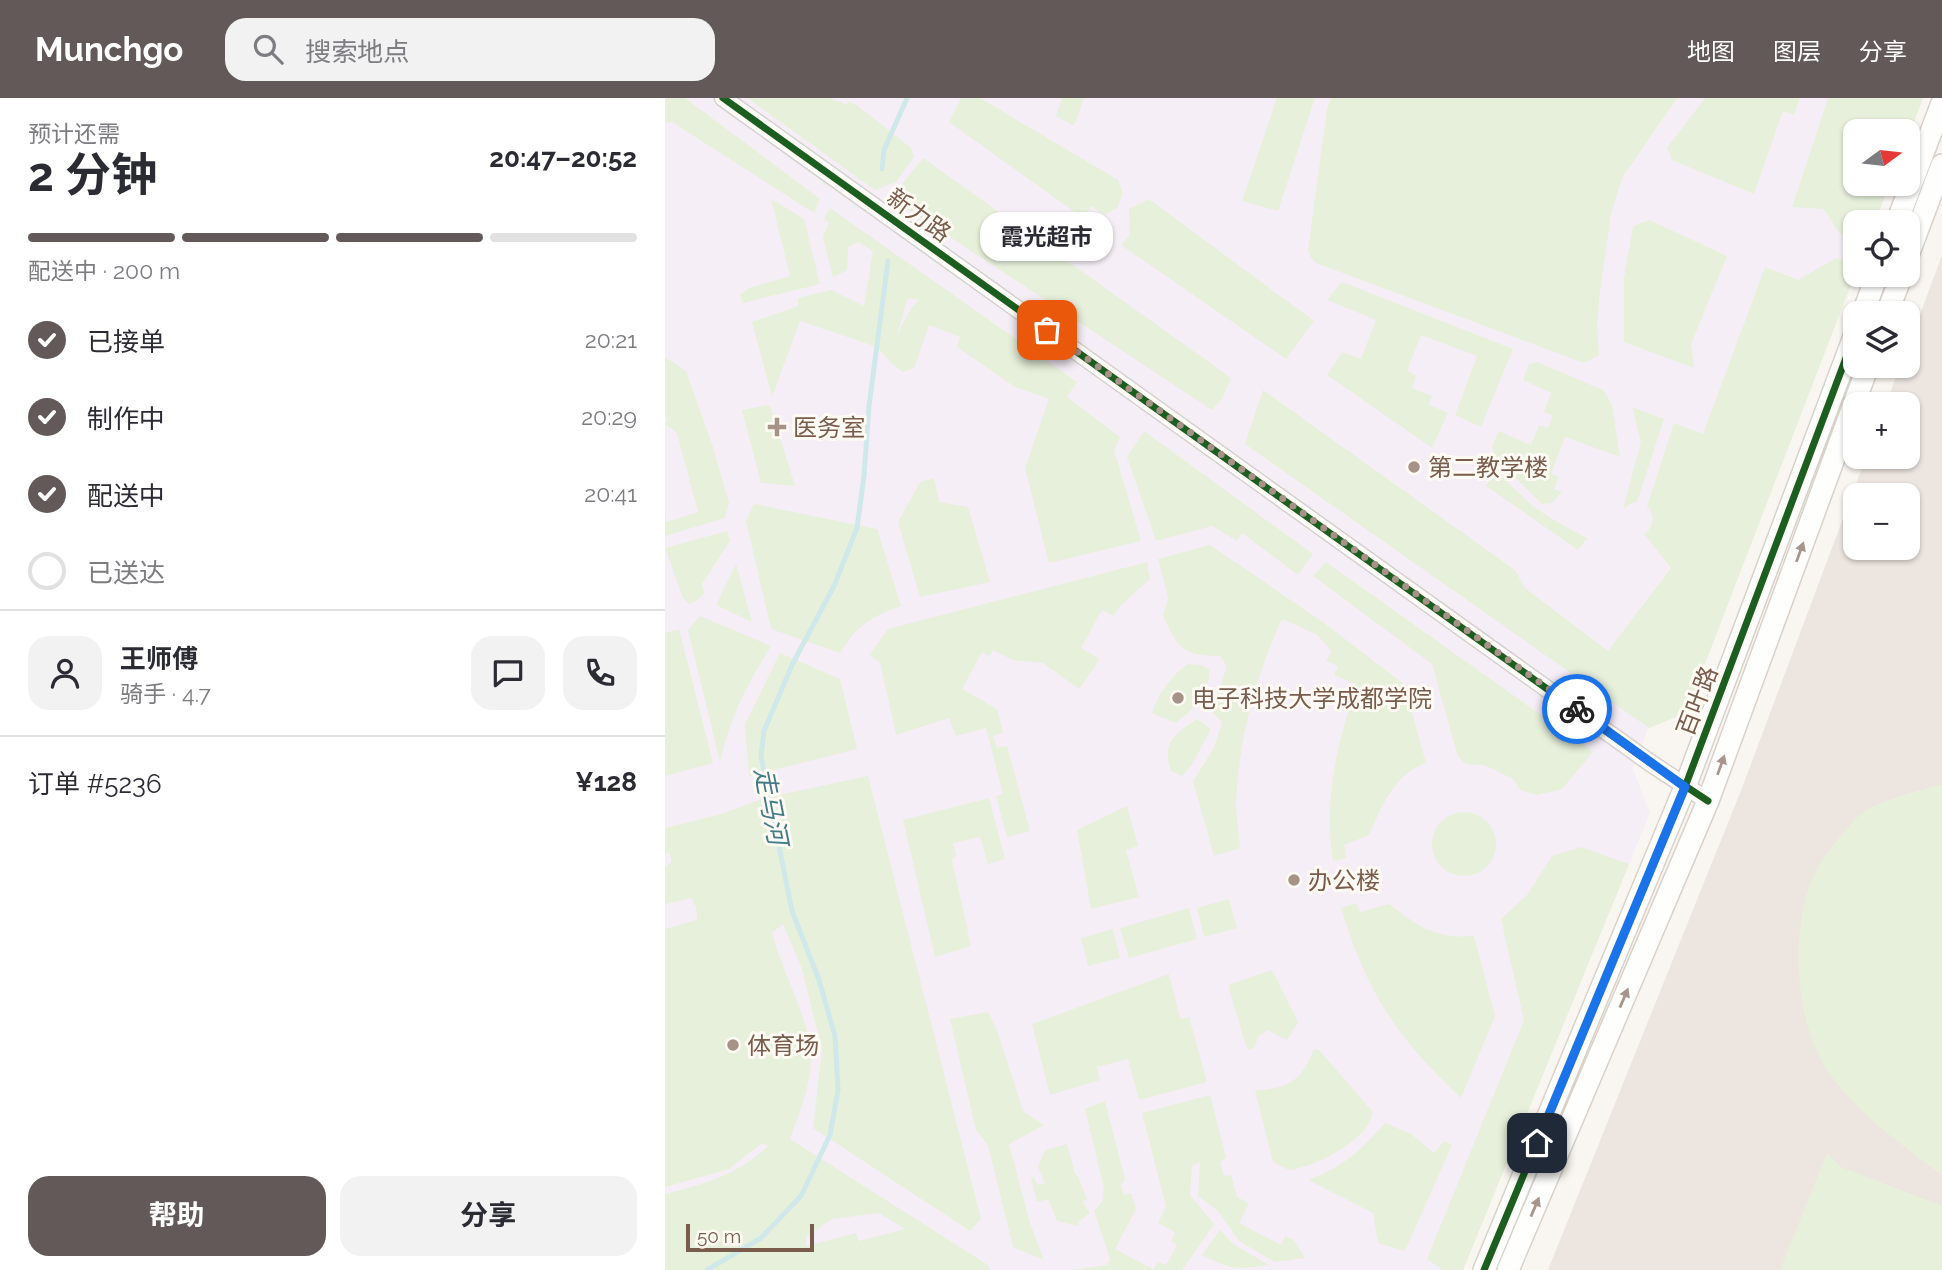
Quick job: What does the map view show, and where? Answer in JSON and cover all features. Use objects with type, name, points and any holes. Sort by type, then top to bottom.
[{"type":"street","name":"新力路","points":[[723,98],[1708,801]]},
{"type":"street","points":[[1902,210],[1942,103]]},
{"type":"street","points":[[1920,223],[1942,165]]},
{"type":"street","name":"百叶路","points":[[1484,1270],[1685,787],[1843,366]]},
{"type":"street","name":"百叶路","points":[[1508,1270],[1708,801],[1864,378]]},
{"type":"shaded area","name":"电子科技大学成都学院","points":[[665,98],[1923,98],[1915,119],[1843,119],[1843,196],[1885,196],[1880,210],[1843,210],[1843,287],[1850,287],[1686,713],[1648,728],[1633,769],[1650,813],[1463,1270],[665,1270]]},
{"type":"shaded area","points":[[1942,255],[1942,1270],[1548,1270],[1742,788],[1843,518],[1843,560],[1920,560],[1920,483],[1856,483],[1862,469],[1920,469],[1920,392],[1890,392],[1896,378],[1920,378],[1920,315]]},
{"type":"green space","points":[[665,98],[685,98],[820,199],[814,213],[672,122],[665,123]]},
{"type":"green space","points":[[747,98],[830,98],[847,105],[848,101],[911,148],[914,157],[896,182],[875,190]]},
{"type":"green space","points":[[961,98],[980,98],[1118,180],[1123,193],[1117,208],[1104,215],[1091,206],[1083,218],[949,122]]},
{"type":"green space","points":[[1062,98],[1084,98],[1074,126],[1056,116]]},
{"type":"green space","points":[[1277,98],[1315,98],[1278,211],[1242,201]]},
{"type":"green space","points":[[1331,98],[1677,98],[1622,178],[1611,214],[1597,324],[1599,355],[1584,363],[1316,263],[1308,250],[1327,109]]},
{"type":"green space","points":[[1705,98],[1800,98],[1794,115],[1783,111],[1754,194],[1672,160],[1667,148]]},
{"type":"green space","points":[[1828,98],[1923,98],[1915,119],[1843,119],[1843,196],[1885,196],[1880,210],[1843,210],[1843,234],[1838,232],[1824,209],[1792,207]]},
{"type":"green space","points":[[923,158],[1231,378],[1223,397],[1212,410],[891,198]]},
{"type":"green space","points":[[771,199],[804,219],[820,284],[743,303],[740,295],[749,288],[790,276]]},
{"type":"green space","points":[[1149,199],[1314,321],[1286,359],[1121,245],[1130,235],[1129,209]]},
{"type":"green space","points":[[830,208],[1077,382],[1067,397],[1120,437],[1114,450],[1141,541],[1049,563],[1025,468],[1049,399],[1015,387],[957,347],[960,337],[929,325],[914,368],[903,372],[877,347],[800,321],[772,397],[752,322],[798,306],[798,298],[831,290],[864,306],[873,251],[858,242],[848,247],[847,270],[833,277],[823,237],[829,223],[824,219]],"holes":[[[908,298],[919,300],[912,307],[897,334]]]},
{"type":"green space","points":[[1649,220],[1727,256],[1691,344],[1694,368],[1624,342],[1624,278],[1633,226]]},
{"type":"green space","points":[[1836,258],[1843,261],[1843,287],[1850,287],[1686,713],[1649,728],[1245,444],[1263,390],[1515,570],[1525,588],[1608,651],[1671,568],[1644,534],[1652,525],[1653,517],[1647,506],[1674,423],[1703,434],[1765,267],[1798,280]]},
{"type":"green space","points":[[1342,282],[1513,349],[1481,427],[1455,415],[1477,356],[1421,335],[1407,371],[1416,375],[1412,388],[1432,396],[1429,405],[1448,413],[1432,448],[1327,375],[1342,352],[1361,359],[1376,320],[1327,300]]},
{"type":"green space","points":[[665,357],[686,371],[713,447],[729,503],[725,518],[665,536],[665,517],[667,522],[698,512],[677,433],[665,424],[668,418],[665,416]]},
{"type":"green space","points":[[1537,362],[1603,390],[1612,405],[1620,457],[1565,437],[1551,474],[1559,477],[1554,489],[1562,492],[1552,503],[1542,504],[1515,477],[1498,468],[1492,446],[1499,431],[1531,445],[1539,425],[1548,428],[1553,416],[1544,412],[1551,393],[1523,380],[1529,364]]},
{"type":"green space","points":[[767,405],[771,408],[795,486],[761,483],[742,410]]},
{"type":"green space","points":[[1632,407],[1664,419],[1637,502],[1623,509],[1641,442]]},
{"type":"green space","points":[[1144,431],[1313,554],[1298,575],[1242,533],[1237,541],[1212,526],[1156,541],[1127,457]]},
{"type":"green space","points":[[1495,472],[1539,511],[1587,538],[1578,550],[1486,486]]},
{"type":"green space","points":[[934,478],[939,502],[968,507],[990,582],[920,597],[898,522],[920,482]]},
{"type":"green space","points":[[754,504],[877,529],[901,606],[866,623],[852,635],[840,653],[771,629],[746,521]]},
{"type":"green space","points":[[727,531],[730,541],[702,584],[704,593],[689,604],[683,598],[665,548]]},
{"type":"green space","points":[[1210,545],[1320,620],[1404,684],[1426,763],[1415,768],[1397,783],[1384,802],[1369,835],[1344,845],[1346,858],[1333,861],[1331,794],[1338,749],[1358,685],[1334,675],[1338,666],[1326,661],[1332,651],[1316,634],[1282,619],[1264,663],[1240,756],[1236,804],[1240,848],[1214,856],[1193,781],[1214,748],[1222,722],[1209,709],[1227,666],[1220,656],[1189,652],[1173,636],[1163,616],[1168,598],[1158,559]]},
{"type":"green space","points":[[1147,562],[1150,579],[1119,607],[1114,616],[1102,610],[1081,648],[1100,659],[1079,689],[1043,663],[1013,660],[993,650],[989,656],[982,652],[962,689],[997,709],[1003,732],[993,736],[997,748],[1007,746],[1030,831],[1007,837],[996,796],[1003,794],[986,728],[956,736],[949,718],[896,735],[880,662],[869,655],[888,629]]},
{"type":"green space","points":[[1326,562],[1593,752],[1562,789],[1537,795],[1520,790],[1513,779],[1484,765],[1466,764],[1458,757],[1432,664],[1313,576]]},
{"type":"green space","points":[[736,564],[752,622],[716,605]]},
{"type":"green space","points":[[700,616],[771,646],[740,702],[720,762],[688,630]]},
{"type":"green space","points":[[679,629],[713,763],[665,776],[665,633]]},
{"type":"green space","points":[[780,653],[840,679],[857,749],[749,776],[745,724]]},
{"type":"green space","points":[[1188,664],[1209,669],[1207,685],[1199,700],[1175,723],[1152,713],[1166,686],[1176,673]]},
{"type":"green space","points":[[1197,719],[1211,729],[1191,766],[1182,776],[1171,771],[1168,761],[1169,746],[1176,734]]},
{"type":"green space","points":[[868,776],[981,1219],[970,1231],[813,1128],[822,1050],[802,969],[783,924],[772,933],[803,1016],[811,1057],[806,1093],[790,1139],[988,1265],[990,1270],[665,1270],[665,1194],[707,1182],[732,1171],[768,1146],[762,1143],[729,1169],[665,1187],[665,929],[697,920],[696,905],[692,898],[665,904],[665,867],[672,862],[669,852],[665,854],[665,828],[721,814],[764,798]],"holes":[[[879,1213],[905,1229],[859,1241],[856,1233],[806,1246],[806,1237],[832,1219]]]},
{"type":"green space","points":[[1942,785],[1942,1175],[1869,1117],[1831,1076],[1819,1056],[1803,1007],[1799,954],[1804,903],[1811,881],[1821,862],[1844,832],[1859,815],[1878,804]]},
{"type":"green space","points":[[989,798],[1005,859],[988,864],[980,837],[953,843],[956,855],[952,860],[971,946],[935,957],[903,820]]},
{"type":"green space","points":[[1127,806],[1138,846],[1126,850],[1139,897],[1091,909],[1077,830]]},
{"type":"green space","points":[[1458,812],[1470,812],[1487,821],[1494,832],[1494,856],[1487,867],[1470,876],[1458,876],[1446,871],[1437,862],[1432,850],[1432,838],[1437,826],[1446,817]]},
{"type":"green space","points":[[1581,847],[1629,864],[1463,1270],[1443,1270],[1427,1259],[1524,1020],[1501,919],[1528,894],[1552,856]]},
{"type":"green space","points":[[1229,899],[1237,928],[1204,937],[1197,908]]},
{"type":"green space","points":[[1356,903],[1360,912],[1389,904],[1428,930],[1448,936],[1474,936],[1495,1016],[1461,1098],[1402,1034],[1374,990],[1341,908]]},
{"type":"green space","points":[[1189,908],[1197,939],[1129,958],[1120,928]]},
{"type":"green space","points":[[1113,929],[1120,958],[1088,966],[1081,938]]},
{"type":"green space","points":[[1272,970],[1298,1022],[1287,1040],[1267,1030],[1258,1037],[1255,1047],[1249,1050],[1228,985]]},
{"type":"green space","points":[[1169,974],[1180,1019],[1189,1017],[1207,1082],[1139,1100],[1128,1059],[1097,1067],[1100,1080],[1050,1095],[1032,1024]]},
{"type":"green space","points":[[988,1012],[998,1033],[1023,1111],[1044,1125],[1009,1144],[1030,1223],[1044,1260],[1013,1247],[988,1145],[976,1130],[950,1019]]},
{"type":"green space","points":[[1314,1049],[1319,1050],[1372,1111],[1370,1121],[1353,1141],[1340,1150],[1312,1164],[1289,1170],[1273,1162],[1255,1091],[1293,1081],[1304,1069]]},
{"type":"green space","points":[[1210,1095],[1226,1157],[1220,1162],[1224,1176],[1231,1175],[1237,1197],[1249,1203],[1239,1223],[1281,1245],[1285,1236],[1294,1240],[1305,1258],[1275,1262],[1239,1241],[1218,1211],[1198,1196],[1200,1162],[1192,1166],[1190,1195],[1214,1224],[1182,1270],[1071,1270],[1107,1265],[1110,1259],[1094,1211],[1102,1202],[1104,1189],[1085,1109],[1105,1101],[1125,1179],[1121,1185],[1124,1195],[1131,1193],[1136,1209],[1115,1249],[1153,1269],[1158,1262],[1166,1265],[1177,1245],[1171,1241],[1175,1232],[1158,1223],[1166,1207],[1142,1113]]},
{"type":"green space","points":[[1385,1123],[1411,1134],[1434,1153],[1444,1141],[1452,1145],[1405,1251],[1378,1243],[1373,1213],[1308,1180],[1351,1157]]},
{"type":"green space","points":[[1067,1144],[1075,1174],[1087,1200],[1082,1201],[1090,1213],[1079,1221],[1079,1226],[1057,1221],[1048,1199],[1037,1202],[1031,1178],[1034,1177],[1037,1185],[1045,1183],[1038,1167],[1045,1150]]},
{"type":"green space","points":[[1827,1153],[1841,1167],[1942,1206],[1942,1270],[1780,1270]]},
{"type":"green space","points":[[1220,1230],[1233,1244],[1269,1265],[1234,1268],[1202,1255]]},
{"type":"waterway","name":"走马河","points":[[882,169],[884,150],[907,98]]},
{"type":"waterway","name":"走马河","points":[[707,1270],[761,1238],[801,1196],[830,1135],[838,1090],[835,1036],[819,980],[792,911],[761,756],[764,731],[792,665],[834,586],[857,528],[869,406],[888,261]]},
{"type":"cycle path","points":[[723,98],[1649,762],[1708,801]]},
{"type":"cycle path","points":[[1484,1270],[1685,787],[1843,366]]},
{"type":"way so far","points":[[1047,330],[1577,709]]},
{"type":"place","name":"霞光超市","points":[[1047,330]]},
{"type":"place","name":"医务室","points":[[777,427]]},
{"type":"place","name":"第二教学楼","points":[[1414,467]]},
{"type":"place","name":"电子科技大学成都学院","points":[[1178,698]]},
{"type":"place","name":"办公楼","points":[[1294,880]]},
{"type":"place","name":"体育场","points":[[733,1045]]},
{"type":"route","points":[[1537,1143],[1685,787],[1577,709]]}]
